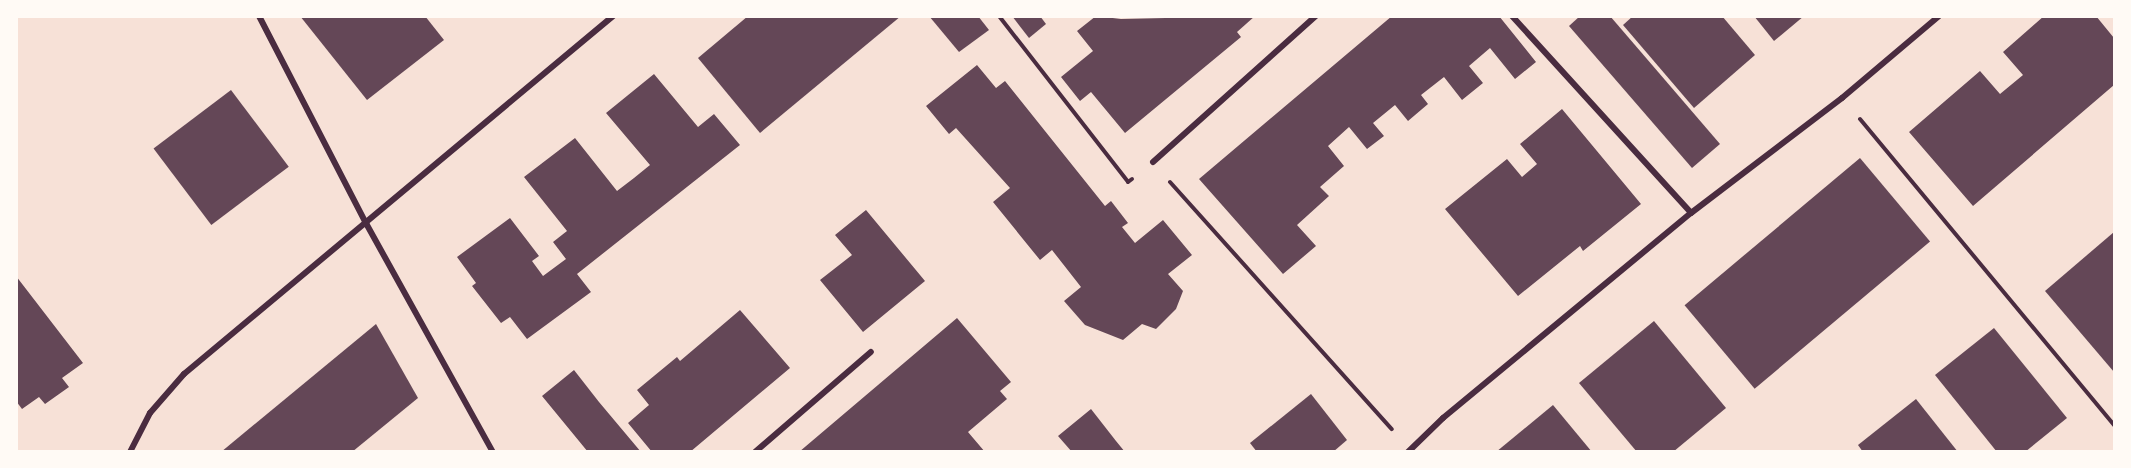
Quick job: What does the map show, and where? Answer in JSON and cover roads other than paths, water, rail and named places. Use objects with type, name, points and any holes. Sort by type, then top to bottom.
[{"type":"street","points":[[259,16],[367,225],[493,452]]},
{"type":"street","points":[[130,452],[150,413],[184,374],[367,225],[613,16]]},
{"type":"street","points":[[1153,162],[1316,16]]},
{"type":"street","points":[[1512,16],[1535,45],[1691,213]]},
{"type":"street","points":[[1409,451],[1443,418],[1691,213],[1842,98],[1939,16]]},
{"type":"street","points":[[755,452],[872,352]]}]
